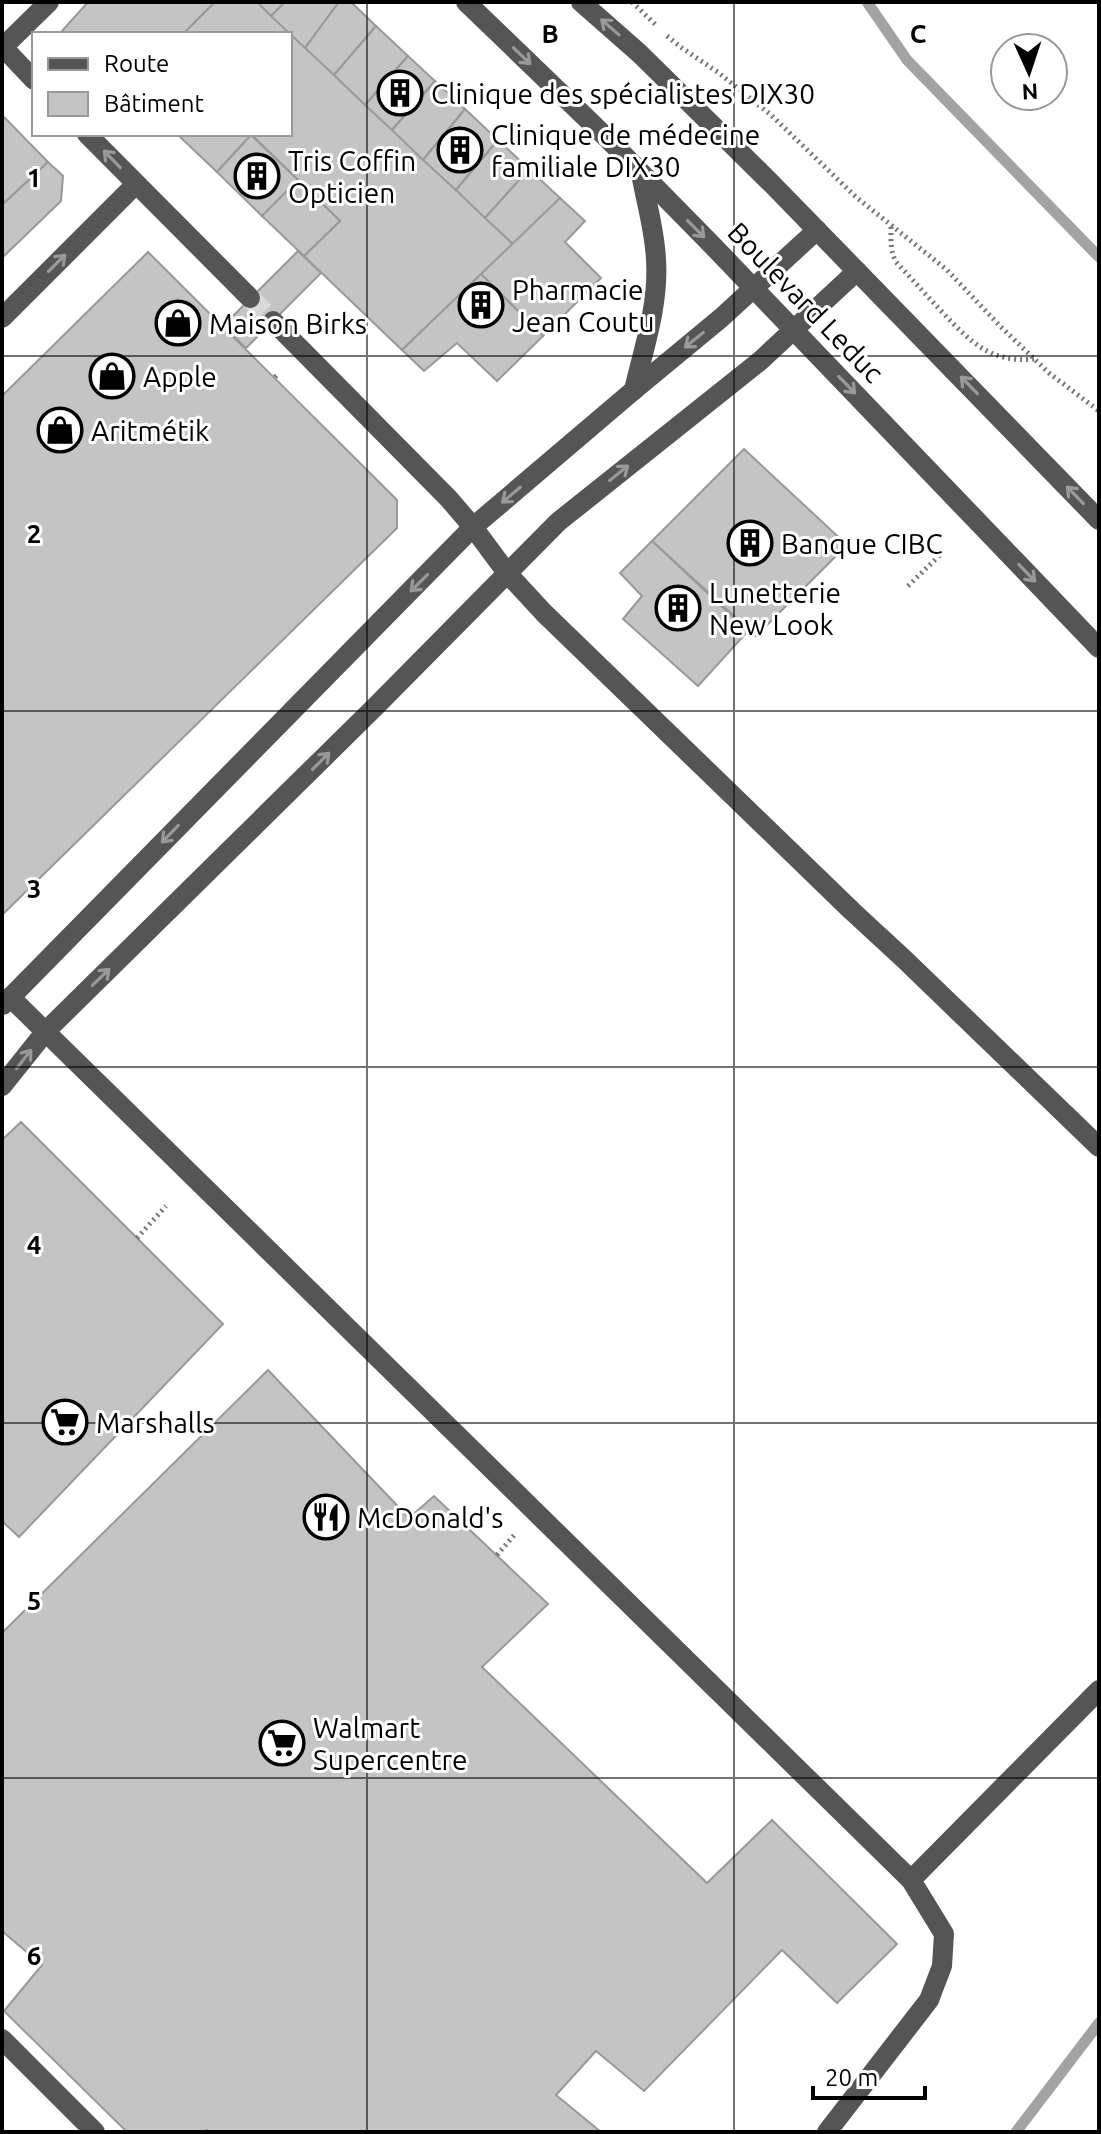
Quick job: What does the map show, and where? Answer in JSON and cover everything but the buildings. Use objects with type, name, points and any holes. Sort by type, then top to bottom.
[{"type":"street","points":[[32,78],[3,47],[49,2]]},
{"type":"street","name":"Boulevard Leduc","points":[[466,2],[641,173],[1099,648]]},
{"type":"street","name":"Boulevard Leduc","points":[[581,2],[650,63],[1099,520]]},
{"type":"street","points":[[89,136],[250,298]]},
{"type":"street","points":[[634,390],[652,317],[656,282],[655,250],[641,173]]},
{"type":"street","points":[[2,318],[136,184]]},
{"type":"street","points":[[817,230],[721,318],[473,527],[6,1002],[46,1031],[911,1880],[944,1934],[942,1966],[929,2000],[827,2132]]},
{"type":"street","points":[[2,1086],[46,1031],[467,616],[558,522],[760,361],[857,271]]},
{"type":"street","points":[[273,321],[449,499],[507,573],[544,613],[1099,1147]]},
{"type":"street","points":[[911,1880],[1099,1690]]},
{"type":"street","points":[[2,2039],[95,2132]]},
{"type":"path","points":[[632,2],[682,48],[771,115],[856,197],[947,270],[1034,359],[1099,411]]},
{"type":"path","points":[[891,226],[890,244],[896,262],[967,338],[993,354],[1009,359],[1034,359]]},
{"type":"path","points":[[908,586],[943,552]]},
{"type":"path","points":[[137,1238],[166,1206]]},
{"type":"waterway","points":[[867,2],[907,60],[1099,257]]},
{"type":"waterway","points":[[1016,2132],[1099,2023]]},
{"type":"tunnel","points":[[250,298],[273,321]]},
{"type":"place","name":"Clinique des spécialistes DIX30","points":[[400,93]]},
{"type":"place","name":"Clinique de médecine familiale DIX30","points":[[460,150]]},
{"type":"place","name":"Tris Coffin Opticien","points":[[257,176]]},
{"type":"place","name":"Pharmacie Jean Coutu","points":[[481,305]]},
{"type":"place","name":"Maison Birks","points":[[178,323]]},
{"type":"place","name":"Apple","points":[[112,376]]},
{"type":"place","name":"Aritmétik","points":[[60,430]]},
{"type":"place","name":"Banque CIBC","points":[[750,543]]},
{"type":"place","name":"Lunetterie New Look","points":[[678,608]]},
{"type":"place","name":"Marshalls","points":[[65,1422]]},
{"type":"place","name":"McDonald's","points":[[326,1517]]},
{"type":"place","name":"Walmart Supercentre","points":[[282,1743]]}]
